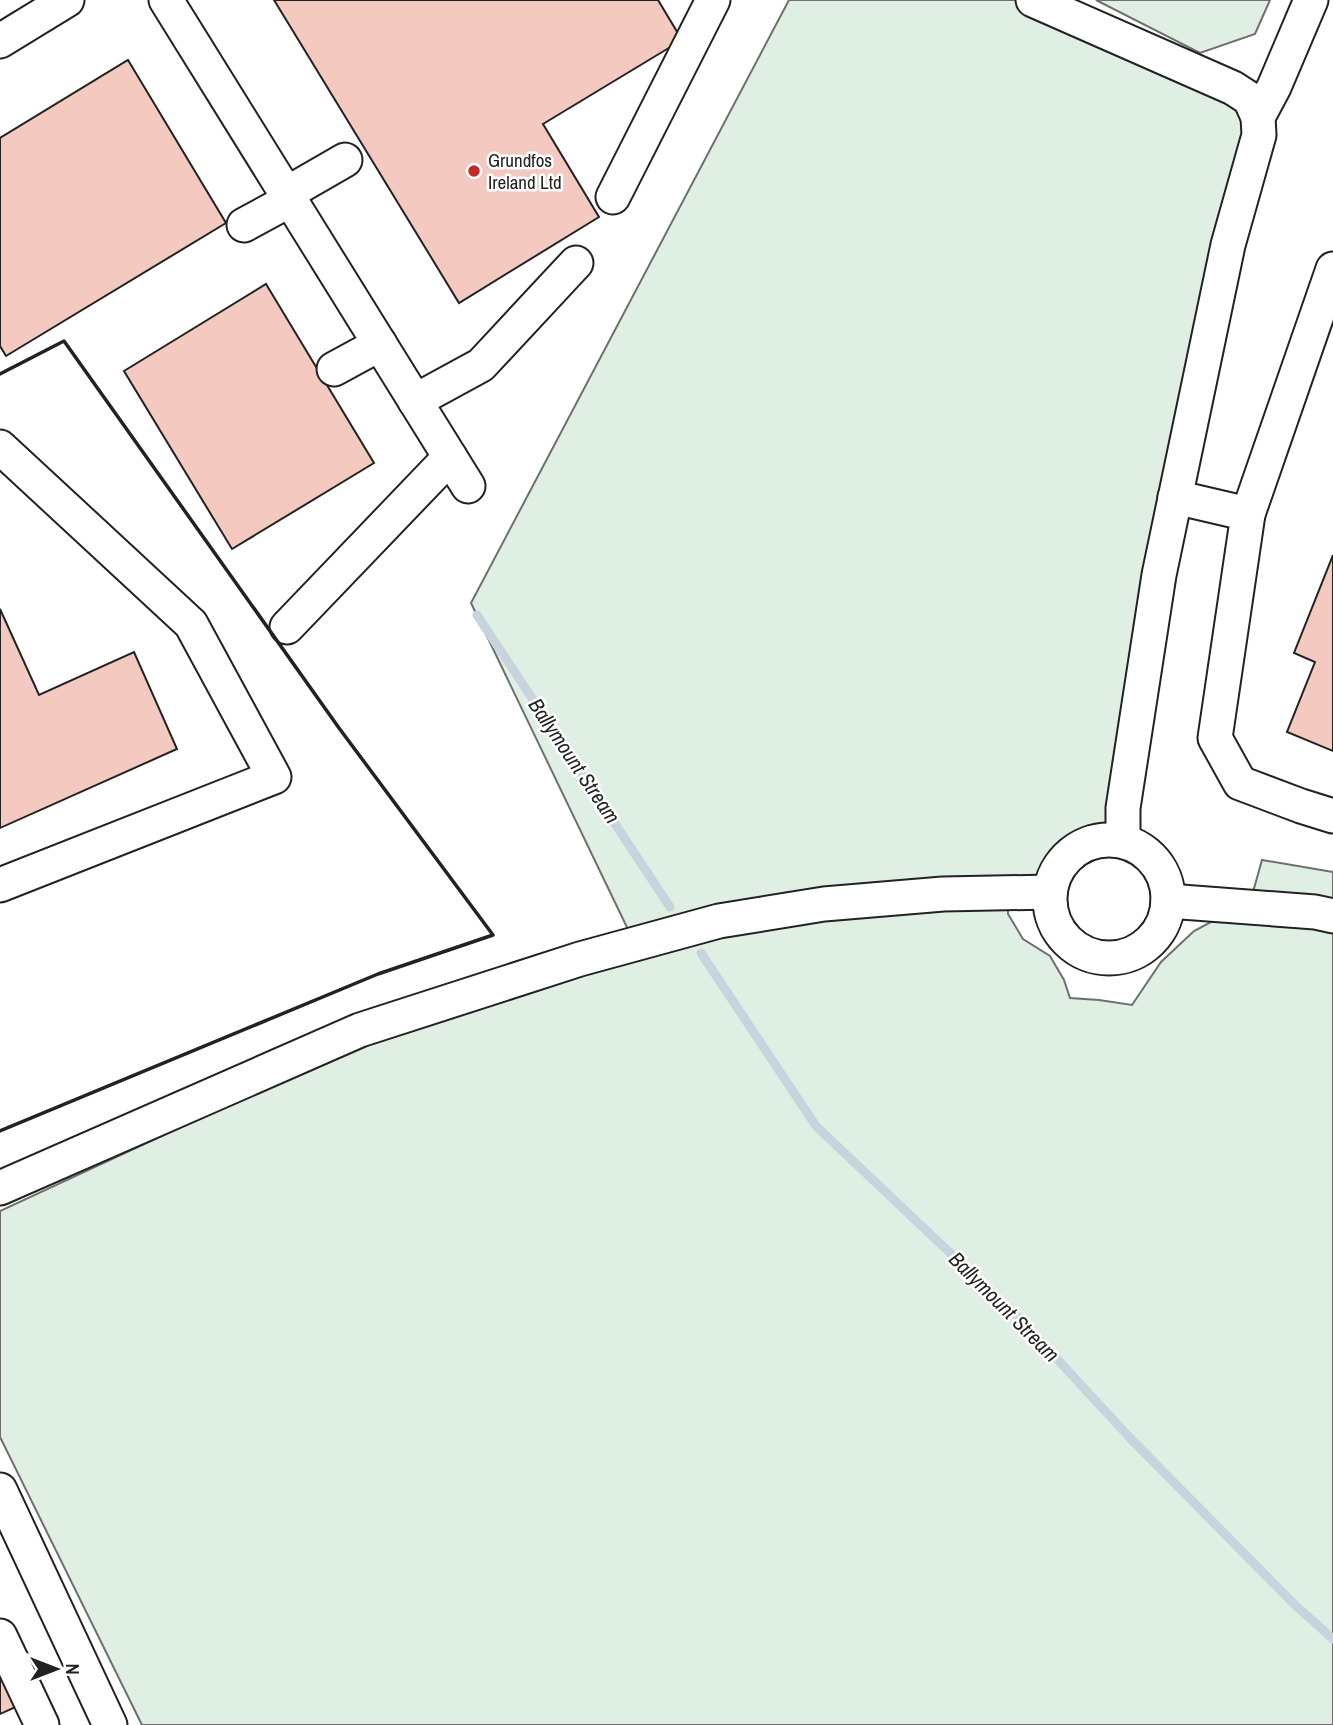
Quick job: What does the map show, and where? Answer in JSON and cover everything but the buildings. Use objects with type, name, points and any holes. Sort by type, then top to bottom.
[{"type":"street","points":[[0,41],[67,0]]},
{"type":"street","points":[[166,0],[468,486]]},
{"type":"street","points":[[613,197],[713,0]]},
{"type":"street","points":[[1033,0],[1233,88],[1250,99],[1258,117],[1259,135],[1228,245],[1159,575],[1123,808],[1123,841]]},
{"type":"street","points":[[1258,117],[1274,87],[1305,14]]},
{"type":"street","points":[[244,225],[345,160]]},
{"type":"street","points":[[415,401],[481,365],[576,263]]},
{"type":"street","points":[[1333,269],[1248,514],[1215,738],[1240,783],[1333,816]]},
{"type":"street","points":[[334,369],[380,344]]},
{"type":"street","points":[[0,447],[191,624],[274,777],[0,885]]},
{"type":"street","points":[[287,627],[450,457]]},
{"type":"street","points":[[1175,496],[1248,514]]},
{"type":"street","points":[[1103,840],[1123,841],[1141,849],[1156,863],[1165,881],[1168,901],[1165,919],[1156,935],[1143,947],[1128,955],[1100,958],[1086,954],[1063,937],[1050,908],[1050,892],[1057,870],[1068,856],[1083,845],[1103,840]]},
{"type":"street","points":[[0,1188],[359,1030],[580,959],[719,921],[824,904],[943,894],[1050,892]]},
{"type":"street","points":[[1168,901],[1315,912],[1333,916]]},
{"type":"street","points":[[0,1490],[110,1725]]},
{"type":"street","points":[[0,1636],[42,1725]]},
{"type":"green space","points":[[789,0],[1033,0],[1250,99],[1123,841],[1100,842],[1080,848],[1064,860],[1052,881],[1008,893],[1008,914],[1023,939],[1050,956],[1064,980],[1070,998],[1132,1005],[1161,962],[1194,931],[1241,906],[1253,892],[1262,860],[1333,872],[1333,1725],[142,1725],[0,1437],[0,1211],[351,1048],[635,944],[471,603]]},
{"type":"green space","points":[[1096,0],[1270,0],[1255,34],[1200,53]]},
{"type":"waterway","name":"Ballymount Stream","points":[[477,615],[670,907]]},
{"type":"waterway","name":"Ballymount Stream","points":[[701,953],[816,1126],[1023,1322],[1130,1438],[1293,1603],[1333,1639]]},
{"type":"wall","points":[[0,374],[64,341],[339,728],[493,935],[378,974],[0,1131]]},
{"type":"place","name":"Grundfos Ireland Ltd","points":[[474,171]]}]
